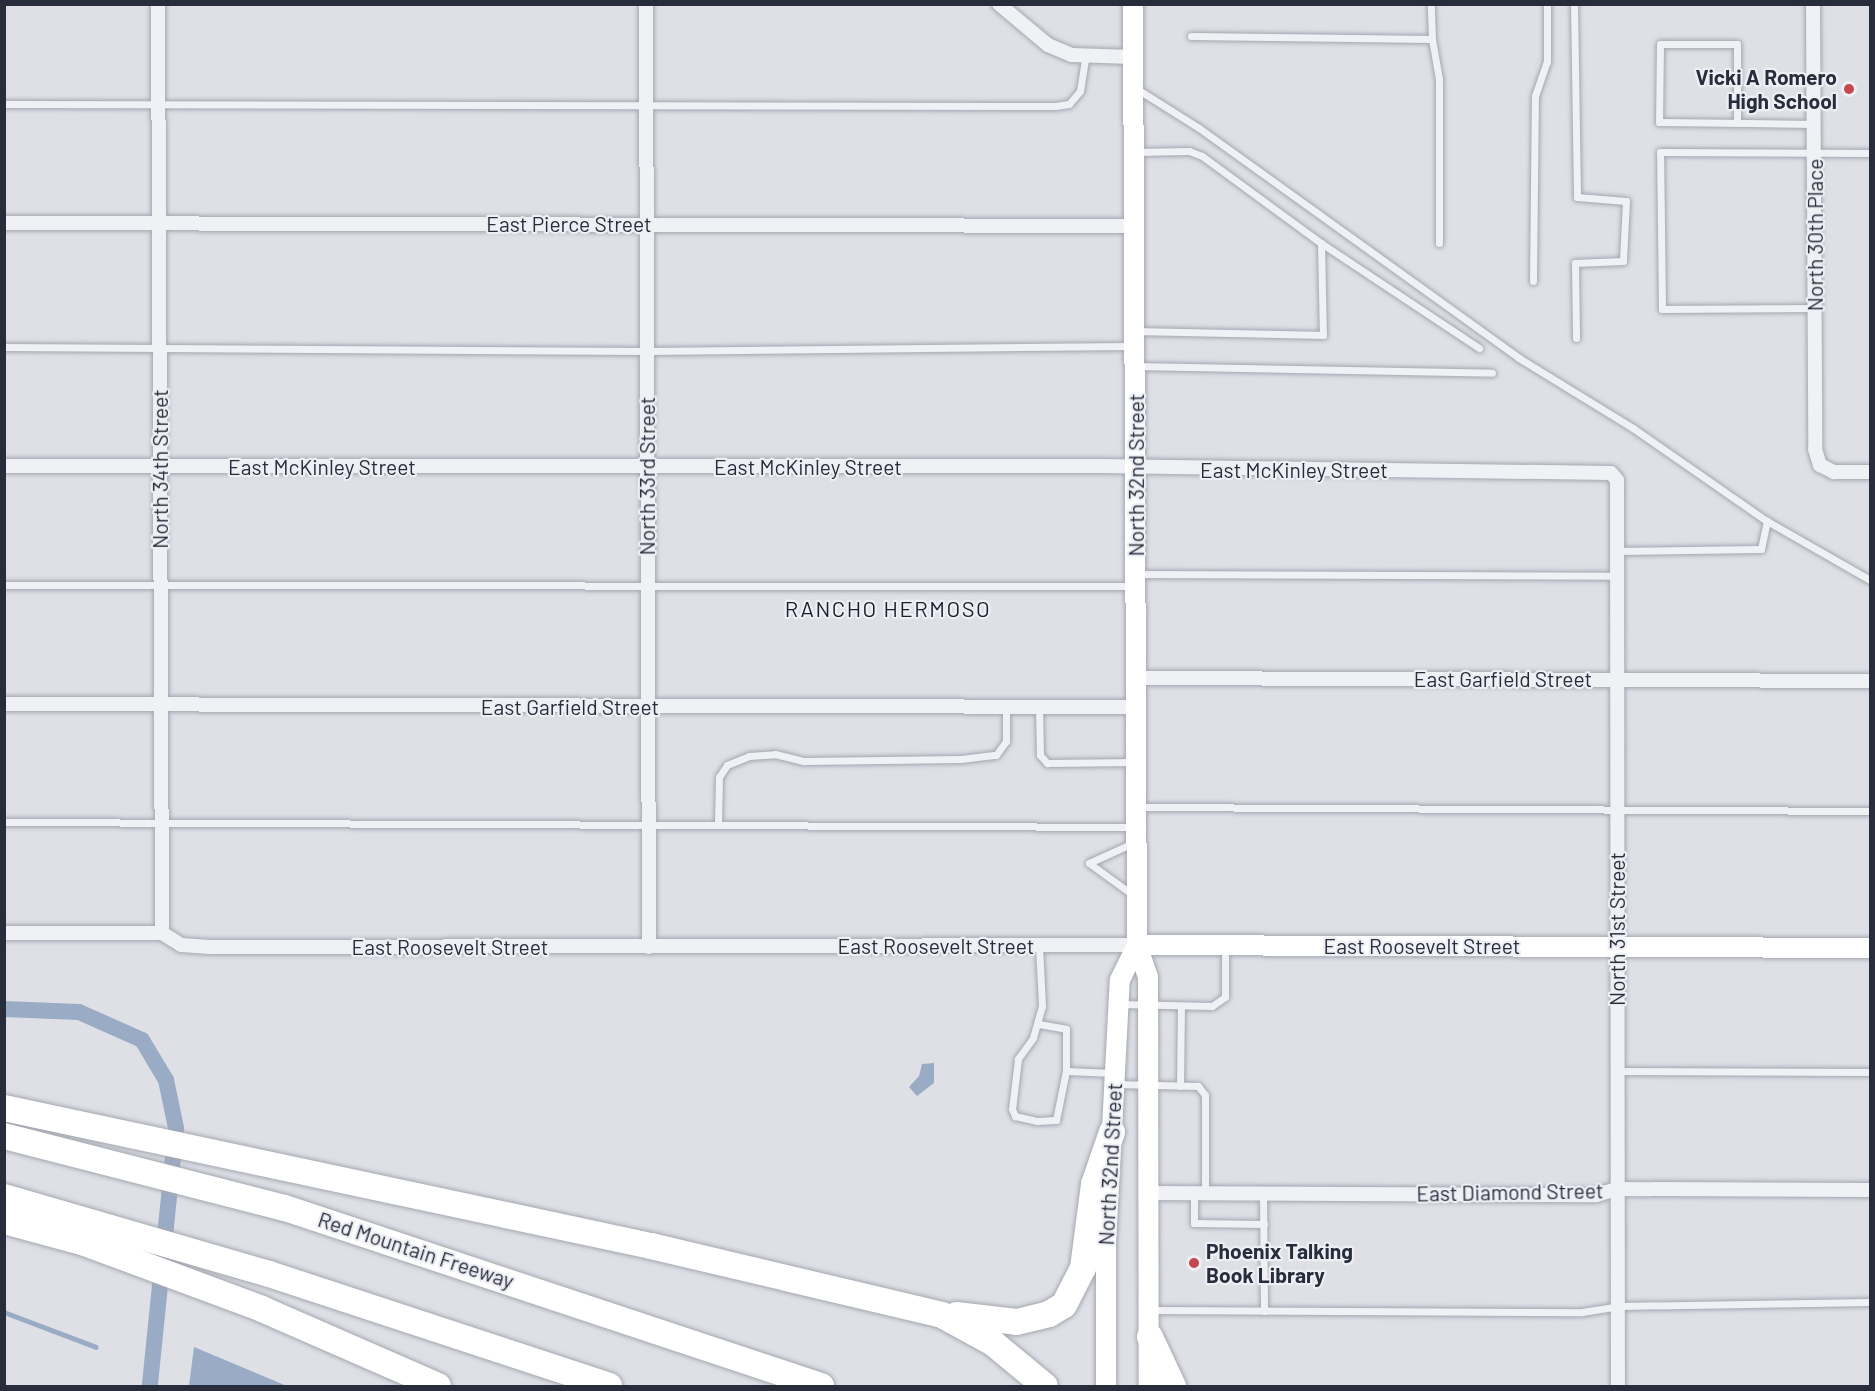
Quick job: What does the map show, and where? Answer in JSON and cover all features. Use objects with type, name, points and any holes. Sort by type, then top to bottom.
[{"type":"highway","points":[[4,1108],[287,1167],[813,1282],[942,1315],[1017,1322],[1049,1314],[1064,1305],[1083,1268],[1094,1184],[1112,1132]]},
{"type":"highway","name":"Red Mountain Freeway","points":[[4,1136],[94,1157],[285,1208],[822,1386]]},
{"type":"highway","points":[[4,1197],[438,1386]]},
{"type":"highway","points":[[4,1221],[86,1232],[269,1274],[609,1386]]},
{"type":"highway","points":[[942,1315],[993,1342],[1045,1386]]},
{"type":"highway","points":[[1150,1337],[1173,1386]]},
{"type":"main road","name":"North 32nd Street","points":[[1133,4],[1137,945],[1148,977],[1149,1004],[1149,1386]]},
{"type":"main road","name":"North 32nd Street","points":[[1106,1386],[1106,1243],[1120,980],[1137,945]]},
{"type":"main road","name":"East Roosevelt Street","points":[[1137,945],[1870,948]]},
{"type":"street","name":"North 34th Street","points":[[158,4],[162,933]]},
{"type":"street","name":"North 33rd Street","points":[[646,4],[649,947]]},
{"type":"street","points":[[999,4],[1048,45],[1085,58],[1133,57]]},
{"type":"street","name":"North 30th Place","points":[[1813,4],[1815,449],[1820,465],[1834,471],[1870,472]]},
{"type":"street","name":"East Pierce Street","points":[[4,223],[1134,226]]},
{"type":"street","name":"East McKinley Street","points":[[4,466],[1136,468],[1611,473]]},
{"type":"street","name":"North 31st Street","points":[[1611,473],[1617,480],[1618,1386]]},
{"type":"street","name":"East Garfield Street","points":[[1136,678],[1870,681]]},
{"type":"street","name":"East Garfield Street","points":[[4,704],[648,708],[1136,707]]},
{"type":"street","name":"East Roosevelt Street","points":[[4,933],[162,933],[181,945],[210,947],[1137,945]]},
{"type":"street","name":"East Diamond Street","points":[[1149,1192],[1596,1195],[1617,1189],[1870,1190]]},
{"type":"lane","points":[[1431,4],[1432,39],[1439,79],[1439,243]]},
{"type":"lane","points":[[1533,281],[1535,96],[1547,62],[1547,4]]},
{"type":"lane","points":[[1574,4],[1577,197],[1626,201],[1623,261],[1575,263],[1576,338]]},
{"type":"lane","points":[[1191,36],[1432,39]]},
{"type":"lane","points":[[1737,123],[1737,44],[1660,44],[1659,122],[1691,122],[1737,123],[1815,124]]},
{"type":"lane","points":[[4,104],[1055,106],[1069,104],[1080,91],[1085,58]]},
{"type":"lane","points":[[1133,86],[1199,128],[1518,358],[1633,428],[1767,521],[1870,580]]},
{"type":"lane","points":[[1133,152],[1189,151],[1202,156],[1321,243],[1479,348]]},
{"type":"lane","points":[[1815,309],[1662,309],[1660,152],[1870,153]]},
{"type":"lane","points":[[1135,348],[1179,332],[1323,335],[1321,243]]},
{"type":"lane","points":[[4,347],[159,346],[647,351],[1135,348],[1492,373]]},
{"type":"lane","points":[[1616,551],[1761,549],[1767,521]]},
{"type":"lane","points":[[4,585],[647,588],[1136,580],[1616,576]]},
{"type":"lane","points":[[718,824],[719,777],[727,765],[749,756],[775,754],[804,761],[961,759],[996,755],[1006,741],[1006,707]]},
{"type":"lane","points":[[1039,707],[1040,755],[1047,763],[1137,762]]},
{"type":"lane","points":[[1137,807],[1618,812],[1870,811]]},
{"type":"lane","points":[[4,822],[649,823],[1137,834]]},
{"type":"lane","points":[[1137,834],[1089,862],[1137,898]]},
{"type":"lane","points":[[1119,1004],[1212,1006],[1225,997],[1225,945]]},
{"type":"lane","points":[[1039,946],[1039,1024],[1018,1059],[1012,1109],[1015,1116],[1037,1121],[1056,1120],[1066,1071],[1066,1029],[1039,1024]]},
{"type":"lane","points":[[1180,1086],[1181,1007]]},
{"type":"lane","points":[[1066,1071],[1149,1085],[1198,1086],[1205,1095],[1200,1193],[1194,1223],[1264,1224]]},
{"type":"lane","points":[[1617,1071],[1870,1072]]},
{"type":"lane","points":[[1263,1193],[1264,1311]]},
{"type":"lane","points":[[1150,1310],[1582,1312],[1618,1306],[1870,1302]]},
{"type":"water","points":[[934,1063],[934,1083],[917,1096],[909,1087],[919,1076],[922,1064]]},
{"type":"water","points":[[194,1347],[287,1386],[189,1386]]},
{"type":"waterway","points":[[4,1009],[79,1012],[142,1040],[166,1080],[176,1128],[150,1386]]},
{"type":"waterway","points":[[4,1312],[96,1347]]},
{"type":"place","name":"Vicki A Romero High School","points":[[1849,89]]},
{"type":"place","name":"Phoenix Talking Book Library","points":[[1194,1263]]},
{"type":"district","name":"RANCHO HERMOSO","points":[[888,609]]}]
